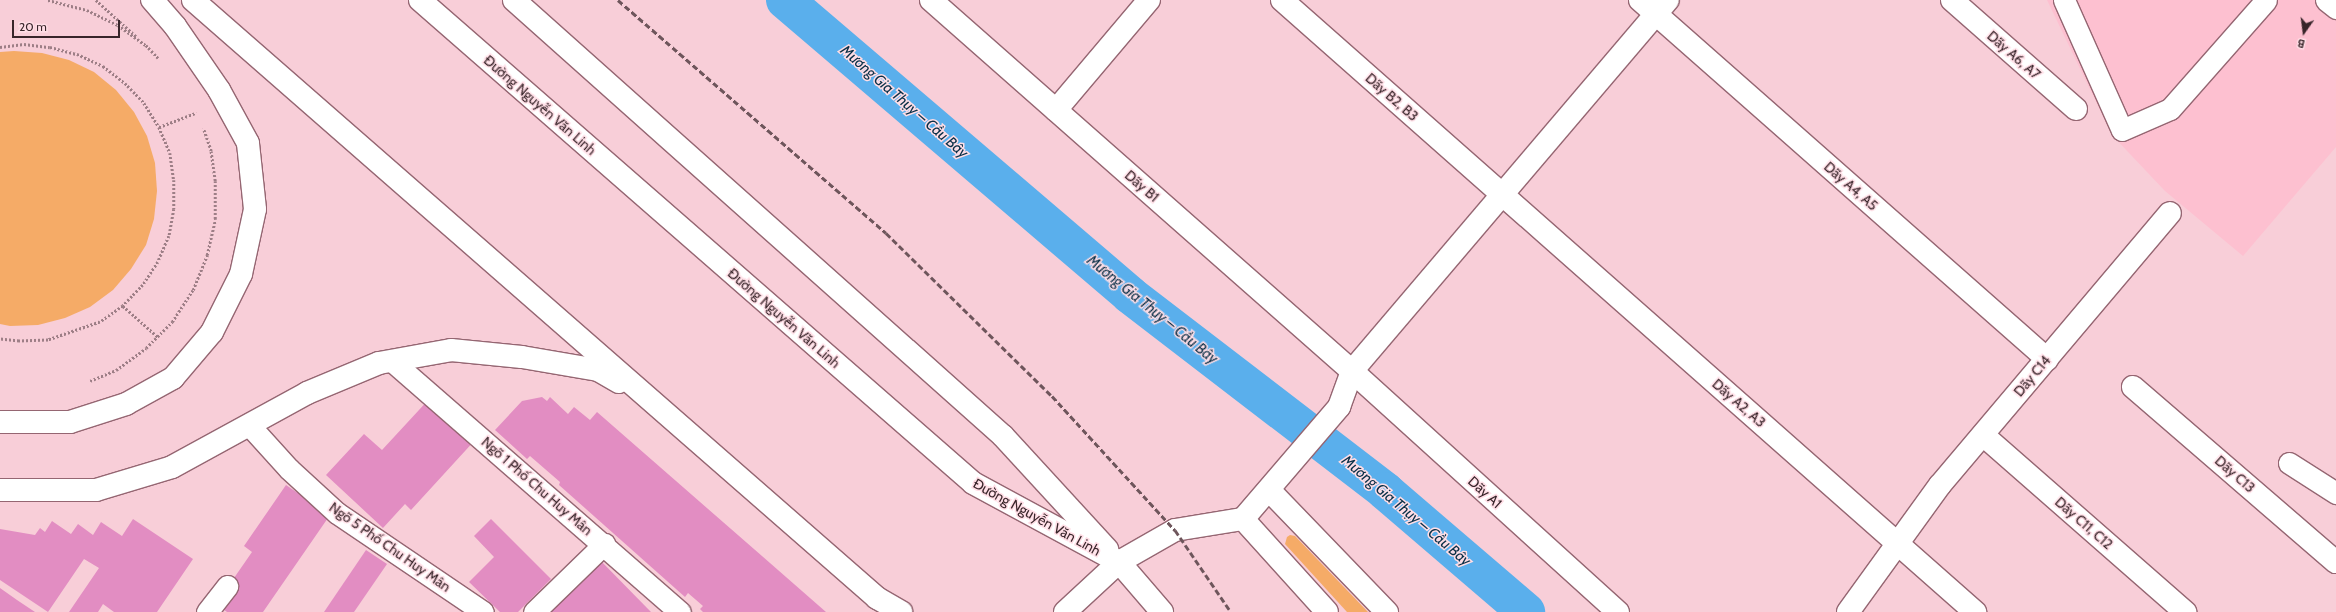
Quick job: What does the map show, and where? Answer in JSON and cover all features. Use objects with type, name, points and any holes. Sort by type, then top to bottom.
[{"type":"main road","points":[[0,422],[70,422],[126,404],[173,378],[212,332],[241,274],[255,208],[248,143],[220,90],[175,26],[152,0]]},
{"type":"main road","points":[[193,0],[877,598],[901,612]]},
{"type":"main road","name":"Đường Nguyễn Văn Linh","points":[[420,0],[973,483],[1119,562],[1162,612]]},
{"type":"main road","points":[[514,0],[1003,436],[1119,562]]},
{"type":"main road","name":"Dãy B1","points":[[931,0],[1352,371]]},
{"type":"main road","points":[[1056,110],[1149,0]]},
{"type":"main road","name":"Dãy B2, B3","points":[[1282,0],[1502,194]]},
{"type":"main road","name":"Dãy A6, A7","points":[[1952,0],[2076,109]]},
{"type":"main road","points":[[1065,612],[1119,562],[1175,530],[1243,519],[1339,407],[1352,371],[1502,194],[1655,5]]},
{"type":"main road","name":"Dãy A4, A5","points":[[1655,5],[2047,359]]},
{"type":"main road","name":"Dãy A2, A3","points":[[1502,194],[1975,612]]},
{"type":"main road","name":"Dãy C14","points":[[1848,612],[1940,484],[2170,213]]},
{"type":"main road","points":[[0,490],[96,490],[172,467],[250,426],[307,393],[379,363],[451,350],[522,356],[598,370],[646,397]]},
{"type":"main road","name":"Dãy A1","points":[[1352,371],[1618,612]]},
{"type":"main road","name":"Dãy C13","points":[[2133,387],[2336,562]]},
{"type":"main road","name":"Dãy C11, C12","points":[[1982,435],[2185,612]]},
{"type":"main road","points":[[1276,482],[1387,612]]},
{"type":"main road","points":[[1243,519],[1327,612]]},
{"type":"lane","points":[[2064,0],[2122,130],[2170,109],[2266,0]]},
{"type":"lane","points":[[2326,0],[2336,8]]},
{"type":"lane","name":"Ngõ 1 Phố Chu Huy Mân","points":[[392,361],[604,544],[680,612]]},
{"type":"lane","name":"Ngõ 5 Phố Chu Huy Mân","points":[[250,426],[289,469],[337,513],[483,612]]},
{"type":"lane","points":[[2289,463],[2336,493]]},
{"type":"lane","points":[[534,612],[604,544]]},
{"type":"lane","points":[[208,612],[227,586]]},
{"type":"path","points":[[48,0],[87,10],[118,25],[146,45]]},
{"type":"path","points":[[96,0],[146,45],[160,60]]},
{"type":"path","points":[[0,47],[24,44],[50,47],[78,54],[103,66],[135,93],[159,127],[170,153],[174,180],[174,209],[169,236],[158,262],[143,285],[124,306],[100,322],[48,340],[19,341],[0,339]]},
{"type":"path","points":[[193,106],[199,117]]},
{"type":"path","points":[[159,127],[196,113]]},
{"type":"path","points":[[88,382],[116,370],[146,348],[172,322],[193,290],[207,255],[215,219],[215,181],[211,151],[201,122]]},
{"type":"path","points":[[124,306],[158,337]]},
{"type":"shaded area","points":[[2047,0],[2336,0],[2336,147],[2243,256],[2165,191],[2112,135]]},
{"type":"shaded area","points":[[14,51],[42,53],[69,60],[94,72],[116,90],[134,112],[147,136],[155,163],[157,191],[154,219],[146,245],[131,269],[113,290],[90,307],[65,318],[38,325],[10,326],[0,324],[0,52]]},
{"type":"shaded area","points":[[1290,535],[1295,536],[1368,612],[1347,612],[1285,544],[1287,537]]},
{"type":"building","points":[[431,397],[476,439],[411,510],[405,504],[383,528],[326,475],[364,434],[382,450]]},
{"type":"building","points":[[542,397],[547,401],[550,397],[568,414],[574,407],[590,420],[597,412],[826,612],[703,612],[700,609],[703,606],[688,593],[685,597],[559,485],[560,482],[530,456],[527,459],[495,430],[522,401]]},
{"type":"building","points":[[286,485],[330,515],[263,612],[227,612],[216,604],[252,552],[244,546]]},
{"type":"building","points":[[133,519],[193,559],[157,612],[114,612],[103,604],[98,612],[69,612],[99,568],[84,559],[48,612],[0,580],[0,529],[35,535],[40,528],[45,532],[52,521],[71,534],[78,524],[93,535],[101,522],[122,536]]},
{"type":"building","points":[[491,519],[551,579],[518,612],[500,612],[469,582],[494,557],[474,536]]},
{"type":"building","points":[[366,550],[387,564],[354,612],[324,612]]},
{"type":"building","points":[[598,558],[651,612],[543,612]]},
{"type":"building","points":[[0,588],[17,600],[35,612],[0,612]]},
{"type":"waterway","name":"Mương Gia Thụy – Cầu Bây","points":[[785,0],[1130,295],[1385,491],[1526,612]]},
{"type":"railway","points":[[618,0],[886,233],[1052,396],[1175,530],[1231,612]]}]
